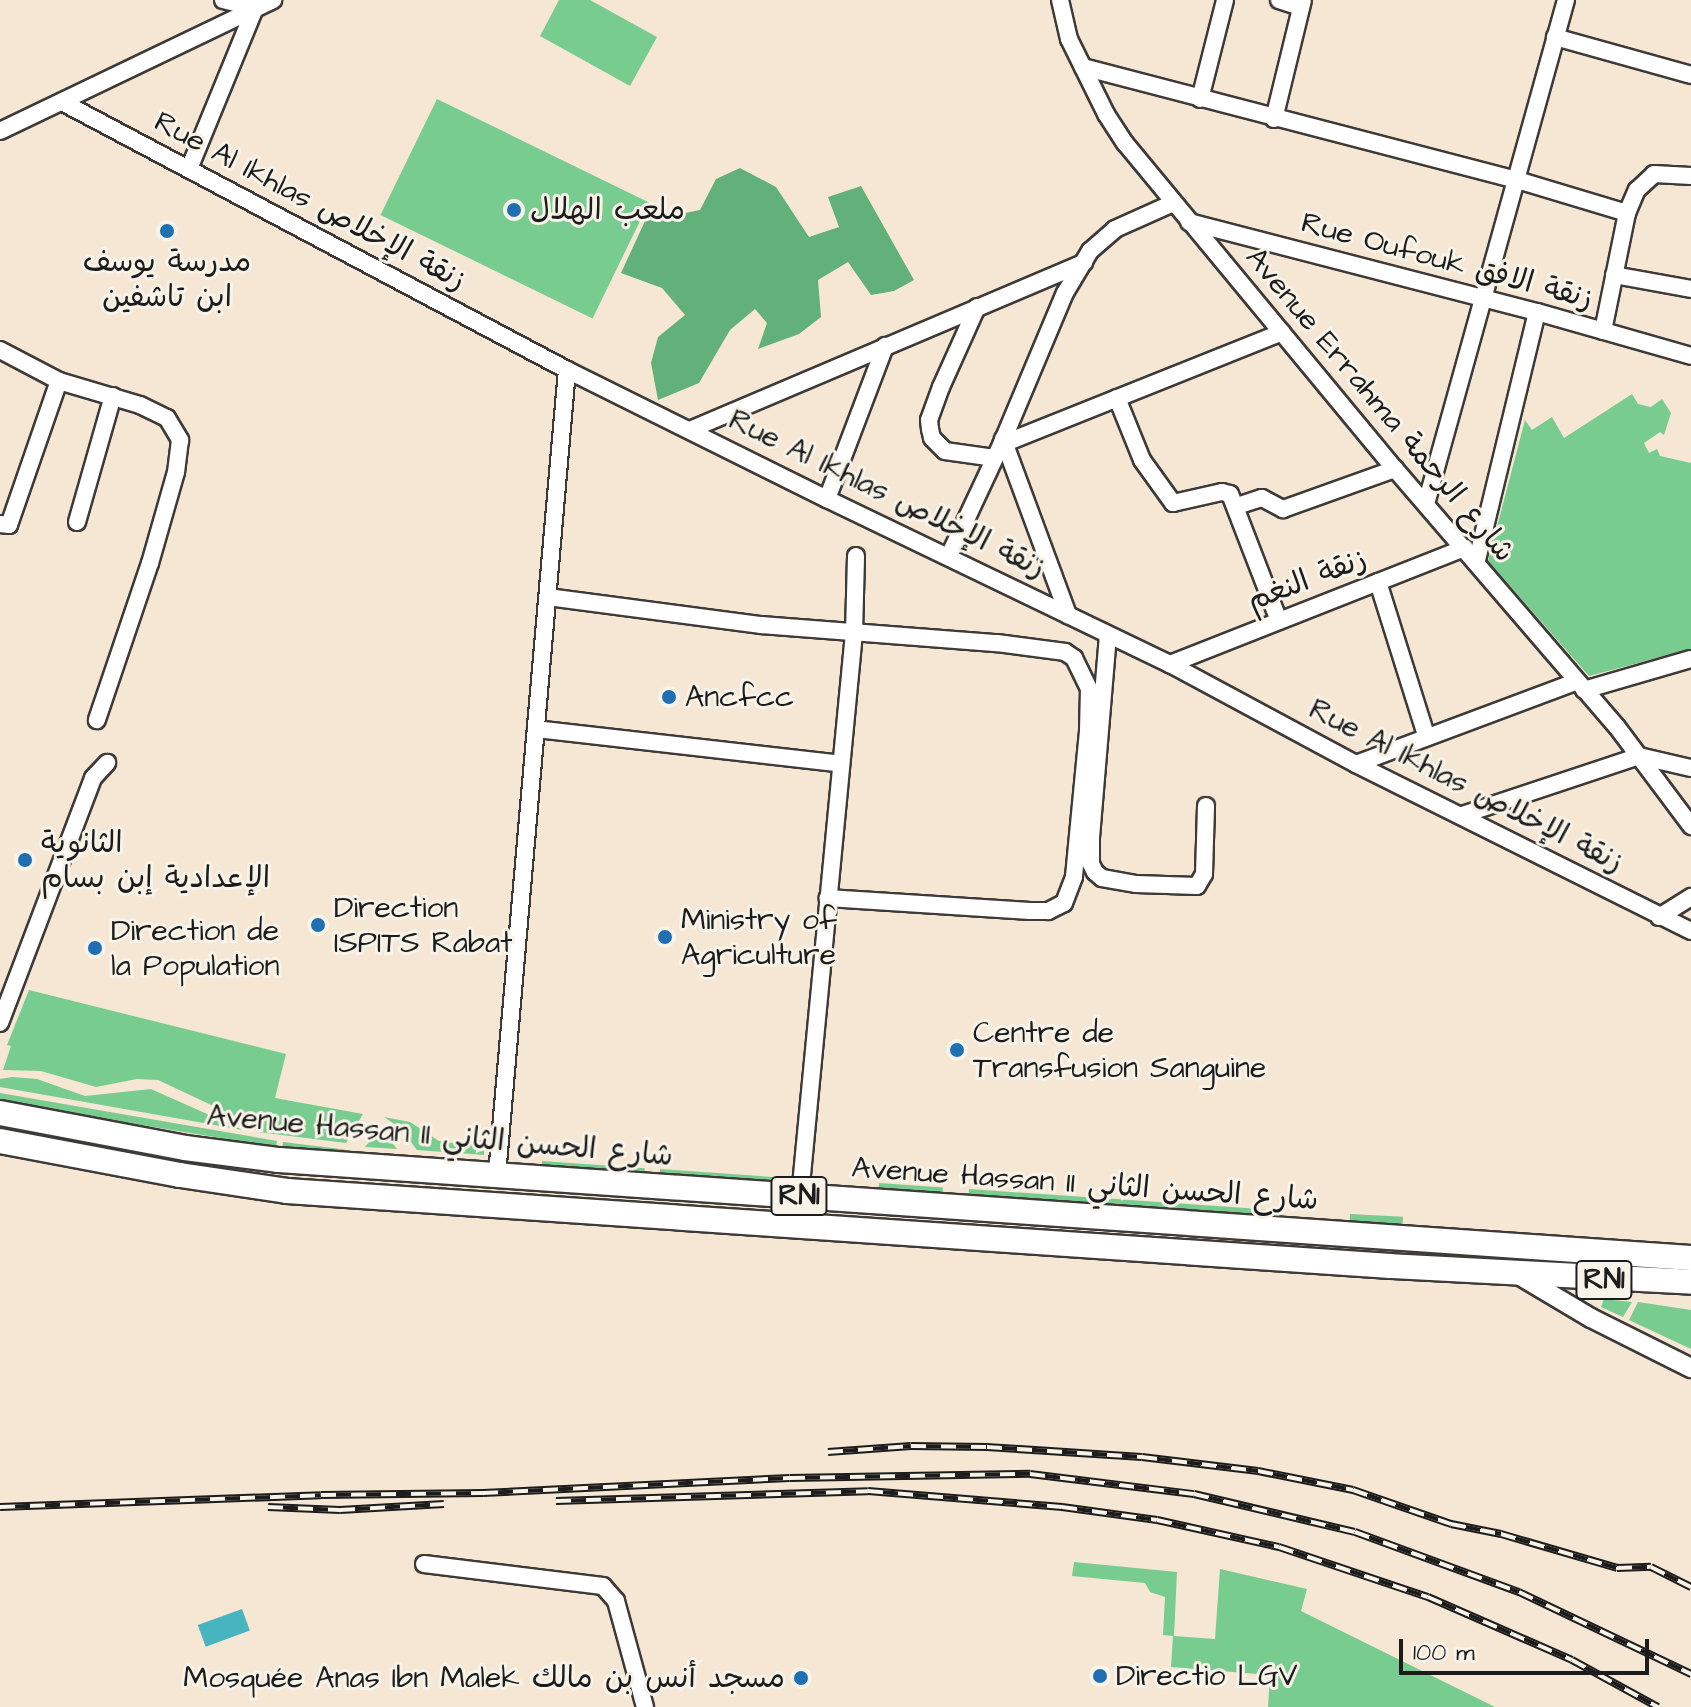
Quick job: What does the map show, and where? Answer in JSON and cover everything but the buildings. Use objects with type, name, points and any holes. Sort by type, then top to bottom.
[{"type":"main road","name":"Avenue Hassan II شارع الحسن الثاني","points":[[0,1113],[252,1157],[1691,1258]]},
{"type":"main road","name":"Avenue Hassan II شارع الحسن الثاني","points":[[0,1141],[180,1175],[287,1191],[1517,1274],[1691,1282]]},
{"type":"street","points":[[223,0],[255,8]]},
{"type":"street","points":[[0,131],[273,0]]},
{"type":"street","name":"Avenue Errahma شارع الرحمة","points":[[1060,0],[1069,39],[1125,143],[1395,469],[1471,554],[1639,756],[1691,826]]},
{"type":"street","points":[[1200,99],[1225,0]]},
{"type":"street","points":[[1274,119],[1302,3],[1279,0]]},
{"type":"street","points":[[1426,504],[1480,299],[1517,180],[1566,0]]},
{"type":"street","points":[[189,169],[255,8]]},
{"type":"street","points":[[1555,37],[1691,75]]},
{"type":"street","points":[[1083,67],[1517,180],[1627,213]]},
{"type":"street","name":"Rue Al Ikhlas زنقة الإخلاص","points":[[62,102],[567,370],[1170,664],[1356,764],[1691,931]]},
{"type":"street","points":[[1603,331],[1627,213],[1637,190],[1654,174],[1691,176]]},
{"type":"street","points":[[949,556],[1004,441],[1065,293],[1090,251],[1115,229],[1173,203]]},
{"type":"street","name":"Rue Oufouk زنقة الافق","points":[[1189,222],[1537,312],[1691,356]]},
{"type":"street","points":[[692,429],[1084,263]]},
{"type":"street","points":[[1614,275],[1691,289]]},
{"type":"street","points":[[977,307],[929,420],[932,438],[945,451],[995,458]]},
{"type":"street","points":[[1471,554],[1537,312]]},
{"type":"street","points":[[1004,441],[1282,332]]},
{"type":"street","points":[[827,499],[885,346]]},
{"type":"street","points":[[0,350],[59,381],[113,396],[167,418],[180,440],[176,472],[150,563],[97,720]]},
{"type":"street","points":[[497,1175],[567,370]]},
{"type":"street","points":[[0,524],[9,525],[59,381]]},
{"type":"street","points":[[77,522],[113,396]]},
{"type":"street","points":[[1117,398],[1146,467],[1173,503],[1227,492],[1237,506],[1279,621]]},
{"type":"street","points":[[1004,441],[1068,615]]},
{"type":"street","points":[[1237,506],[1262,498],[1283,509],[1395,469]]},
{"type":"street","name":"زنقة النغم","points":[[1170,664],[1378,582],[1471,554]]},
{"type":"street","points":[[800,1196],[854,633],[856,556]]},
{"type":"street","points":[[1378,582],[1426,735]]},
{"type":"street","points":[[548,597],[854,633],[997,643],[1065,652],[1074,658],[1089,689],[1080,828],[1070,894],[1064,903],[1048,911],[827,898]]},
{"type":"street","points":[[1108,635],[1091,836],[1091,864],[1095,872],[1102,878],[1136,884],[1197,886],[1204,874],[1206,806]]},
{"type":"street","points":[[1356,764],[1426,735],[1579,686],[1691,659]]},
{"type":"street","points":[[536,729],[841,764]]},
{"type":"street","points":[[1462,815],[1639,756],[1691,768]]},
{"type":"street","points":[[0,1023],[93,778],[107,763]]},
{"type":"street","points":[[1659,917],[1691,897]]},
{"type":"street","points":[[1517,1274],[1591,1318],[1691,1368]]},
{"type":"street","points":[[424,1564],[603,1586],[616,1601],[645,1707]]},
{"type":"green space","points":[[559,0],[590,0],[657,37],[630,86],[540,36]]},
{"type":"green space","name":"ملعب الهلال","points":[[437,99],[649,202],[593,318],[380,215]]},
{"type":"green space","points":[[740,168],[776,187],[809,237],[839,227],[828,197],[861,186],[914,280],[894,291],[871,295],[848,262],[818,280],[821,317],[799,334],[758,349],[767,323],[755,309],[730,330],[699,383],[658,400],[651,363],[658,337],[685,315],[662,288],[621,273],[645,221],[700,210],[716,179]]},
{"type":"green space","points":[[1632,394],[1638,404],[1651,407],[1662,399],[1671,413],[1664,435],[1660,432],[1644,443],[1649,453],[1657,449],[1660,456],[1691,463],[1691,649],[1589,676],[1488,561],[1525,420],[1532,430],[1552,417],[1564,438]]},
{"type":"green space","points":[[29,990],[286,1054],[275,1098],[363,1114],[346,1143],[258,1132],[241,1119],[158,1080],[137,1079],[96,1087],[41,1071],[3,1070],[11,1046],[7,1045]]},
{"type":"green space","points":[[0,1079],[37,1079],[85,1096],[151,1089],[243,1130],[0,1087]]},
{"type":"green space","points":[[0,1093],[277,1141],[276,1147],[80,1115],[0,1099]]},
{"type":"green space","points":[[384,1117],[410,1122],[439,1141],[462,1144],[485,1139],[484,1155],[417,1150],[400,1128]]},
{"type":"green space","points":[[384,1133],[397,1149],[365,1147],[374,1136]]},
{"type":"green space","points":[[283,1142],[345,1150],[344,1155],[282,1147]]},
{"type":"green space","points":[[542,1161],[645,1168],[644,1175],[542,1168]]},
{"type":"green space","points":[[660,1169],[791,1178],[790,1185],[660,1176]]},
{"type":"green space","points":[[879,1183],[943,1187],[942,1195],[878,1191]]},
{"type":"green space","points":[[969,1189],[1089,1197],[1088,1205],[968,1197]]},
{"type":"green space","points":[[1101,1198],[1267,1210],[1266,1217],[1101,1205]]},
{"type":"green space","points":[[1350,1214],[1403,1217],[1403,1224],[1350,1221]]},
{"type":"green space","points":[[1604,1299],[1632,1302],[1623,1317],[1601,1307]]},
{"type":"green space","points":[[1638,1302],[1691,1310],[1691,1349],[1629,1320]]},
{"type":"green space","points":[[1074,1562],[1177,1572],[1174,1636],[1215,1639],[1220,1569],[1307,1589],[1301,1611],[1495,1707],[1268,1707],[1270,1675],[1171,1667],[1173,1636],[1163,1635],[1165,1597],[1150,1592],[1145,1583],[1072,1576]]},
{"type":"water","points":[[242,1609],[250,1631],[206,1647],[198,1625]]},
{"type":"railway","points":[[828,1452],[911,1446],[987,1447],[1142,1457],[1258,1471],[1353,1490],[1451,1524],[1501,1534],[1617,1568],[1651,1567],[1691,1587]]},
{"type":"railway","points":[[0,1507],[321,1495],[483,1493],[790,1478],[1030,1474],[1194,1494],[1355,1532],[1519,1592],[1691,1674]]},
{"type":"railway","points":[[556,1501],[868,1491],[1062,1507],[1157,1520],[1279,1547],[1428,1597],[1572,1660],[1658,1707]]},
{"type":"railway","points":[[268,1507],[340,1510],[444,1504]]},
{"type":"place","name":"ملعب الهلال","points":[[514,210]]},
{"type":"place","name":"مدرسة يوسف ابن تاشفين","points":[[167,231]]},
{"type":"place","name":"Ancfcc","points":[[669,697]]},
{"type":"place","name":"الثانوية الإعدادية إبن بسام","points":[[25,860]]},
{"type":"place","name":"Direction ISPITS Rabat","points":[[318,925]]},
{"type":"place","name":"Ministry of Agriculture","points":[[665,937]]},
{"type":"place","name":"Direction de la Population","points":[[95,948]]},
{"type":"place","name":"Centre de Transfusion Sanguine","points":[[957,1050]]},
{"type":"place","name":"Directio LGV","points":[[1100,1676]]},
{"type":"place","name":"Mosquée Anas Ibn Malek مسجد أنس بن مالك","points":[[801,1678]]}]
